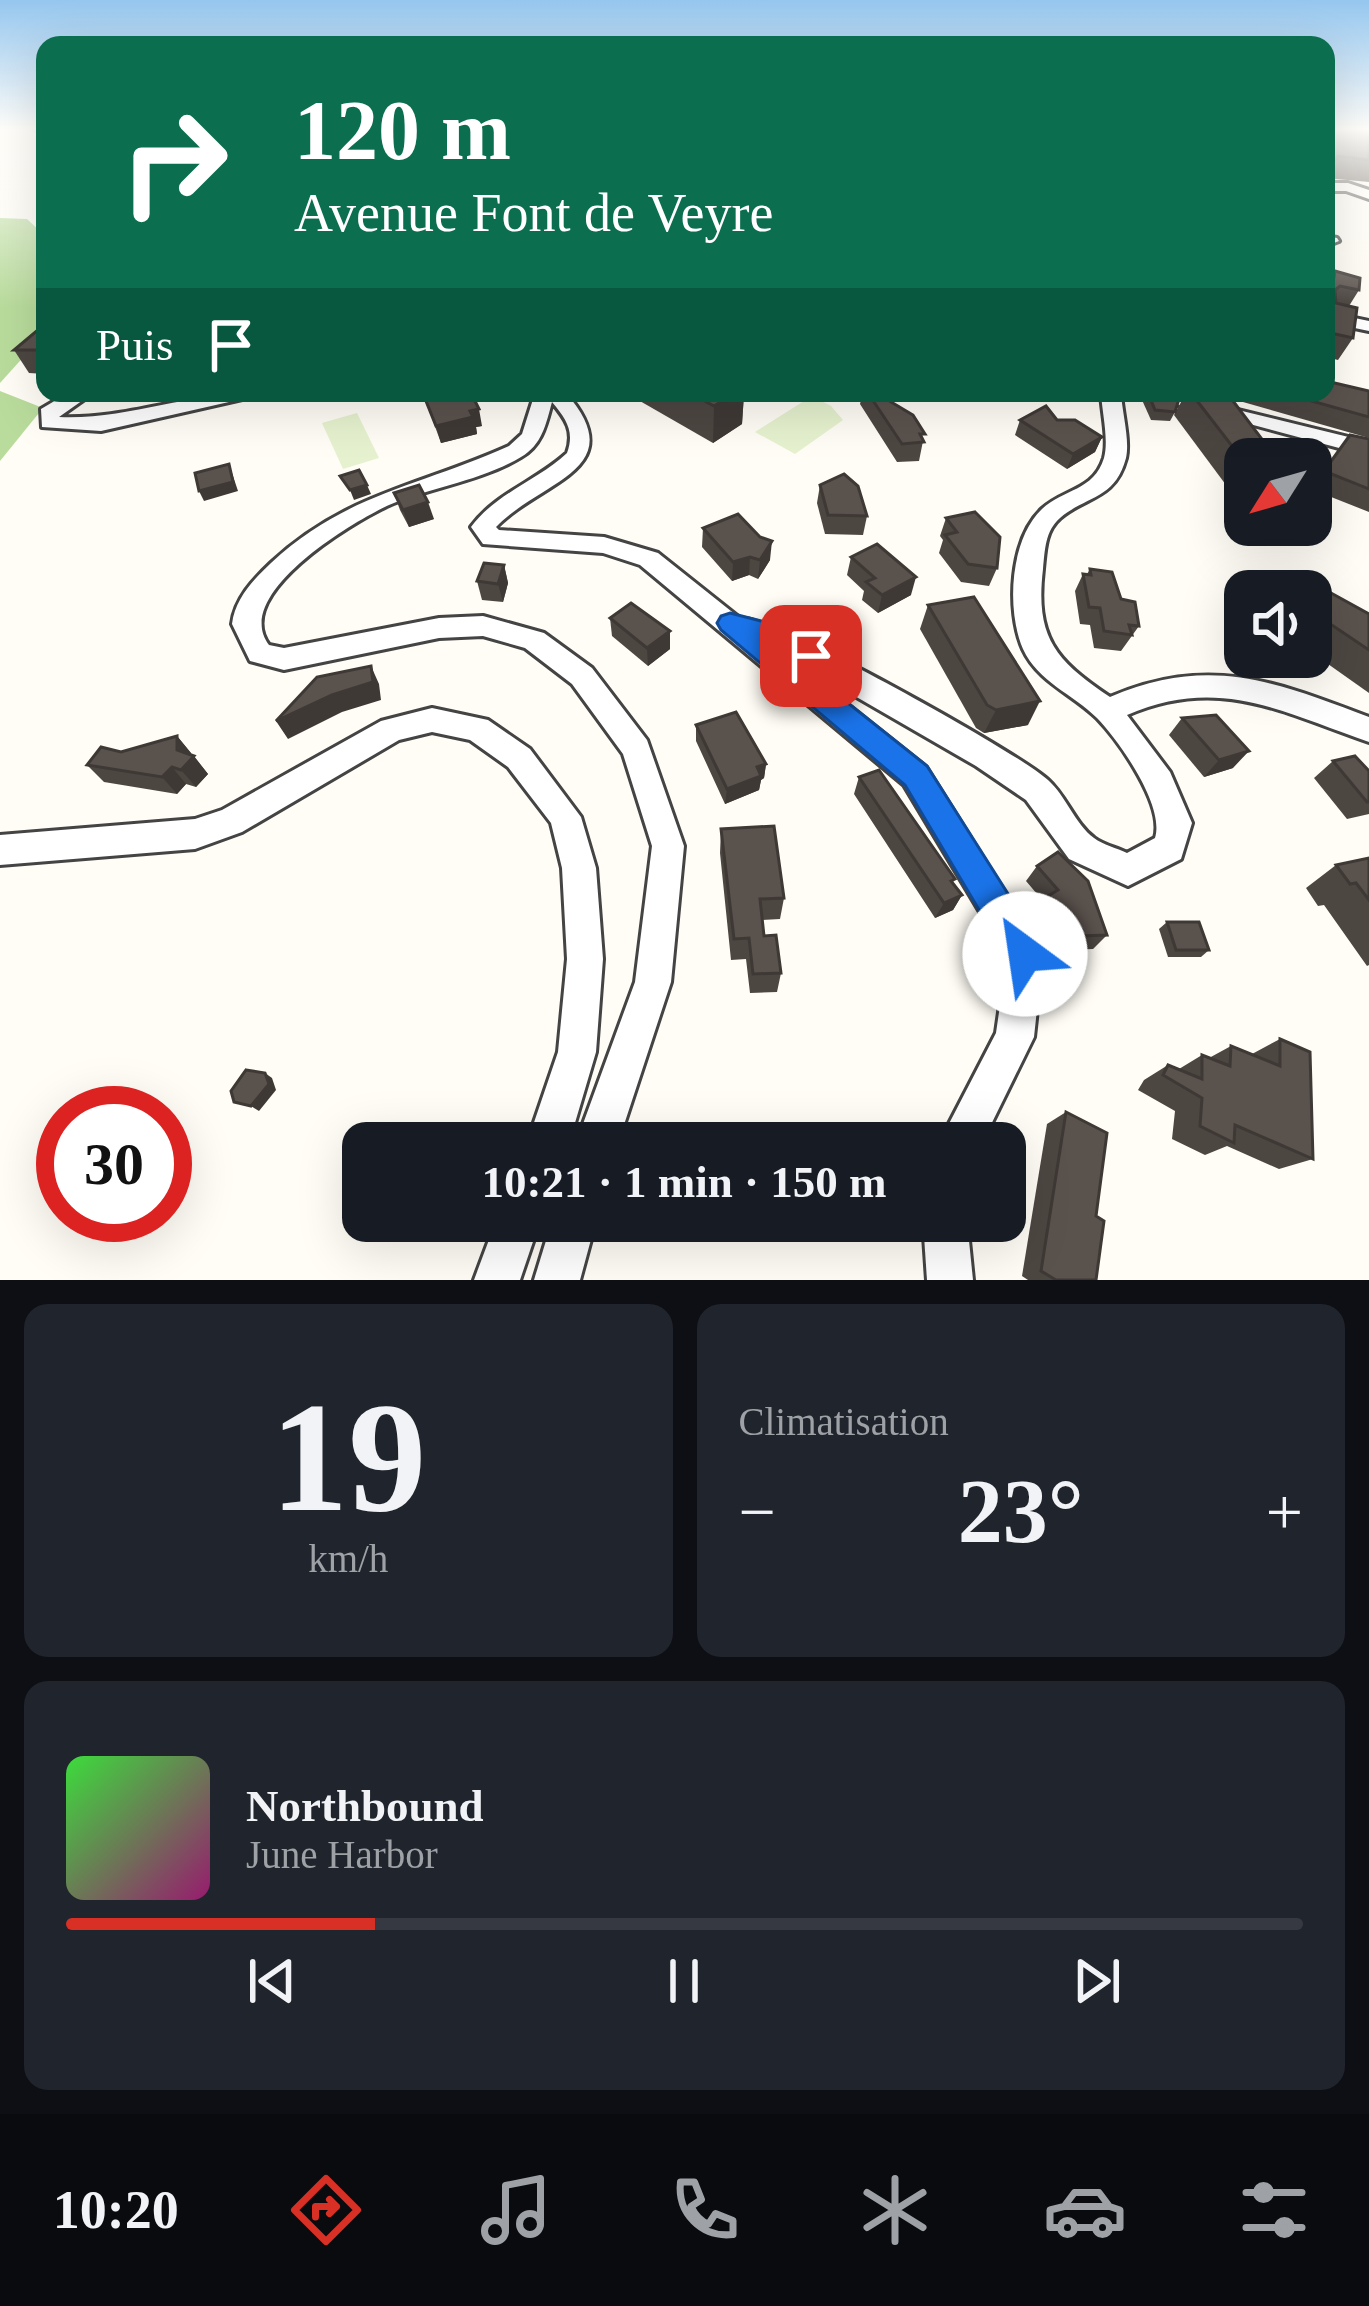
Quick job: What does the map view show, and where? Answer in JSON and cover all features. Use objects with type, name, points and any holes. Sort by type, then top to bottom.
[{"type":"street","points":[[1335,319],[1369,326]]},
{"type":"street","points":[[67,402],[48,413],[49,423],[101,425],[204,402]]},
{"type":"street","points":[[542,402],[532,436],[518,451],[376,501],[286,565],[258,592],[246,614],[246,635],[260,654],[284,658],[439,628],[483,626],[534,640],[582,676],[636,748],[668,846],[653,982],[604,1122]]},
{"type":"street","points":[[564,402],[580,417],[585,432],[579,454],[555,476],[494,512],[483,526],[492,538],[604,545],[649,559],[916,776],[1025,954],[1015,1037],[971,1122]]},
{"type":"street","points":[[730,623],[752,628],[811,656],[987,758],[1036,790],[1081,848],[1128,870],[1169,848],[1176,823],[1159,781],[1107,710],[1065,681],[1036,647],[1026,602],[1035,532],[1053,511],[1095,491],[1115,457],[1112,402]]},
{"type":"street","points":[[1180,402],[1369,449]]},
{"type":"street","points":[[1107,710],[1165,688],[1220,684],[1275,696],[1369,730]]},
{"type":"street","points":[[0,850],[195,834],[231,822],[391,730],[432,720],[478,729],[518,758],[565,817],[579,868],[585,959],[577,1052],[555,1122]]},
{"type":"street","points":[[497,1280],[511,1242]]},
{"type":"street","points":[[557,1280],[568,1242]]},
{"type":"street","points":[[947,1242],[950,1280]]},
{"type":"green space","points":[[0,218],[27,219],[36,228],[36,343],[0,383]]},
{"type":"green space","points":[[0,391],[43,408],[0,461]]},
{"type":"green space","points":[[802,402],[823,402],[843,420],[795,454],[755,432]]},
{"type":"green space","points":[[357,413],[379,458],[343,469],[322,423]]},
{"type":"building","points":[[1335,271],[1360,278],[1359,290],[1340,286],[1335,290]]},
{"type":"building","points":[[1335,290],[1336,303],[1357,308],[1353,338],[1335,334]]},
{"type":"building","points":[[36,332],[36,350],[14,350]]},
{"type":"building","points":[[1335,383],[1369,391],[1369,417],[1315,402],[1335,402]]},
{"type":"building","points":[[426,402],[476,402],[479,409],[470,411],[473,417],[436,426]]},
{"type":"building","points":[[874,402],[891,402],[913,415],[925,434],[920,434],[924,442],[902,444]]},
{"type":"building","points":[[1152,402],[1178,402],[1175,412],[1155,410]]},
{"type":"building","points":[[1198,402],[1234,402],[1261,438],[1226,438]]},
{"type":"building","points":[[1046,406],[1057,420],[1075,420],[1102,437],[1073,454],[1020,420]]},
{"type":"building","points":[[1350,435],[1369,439],[1369,489],[1332,474],[1332,460]]},
{"type":"building","points":[[229,464],[233,482],[199,491],[195,473]]},
{"type":"building","points":[[359,470],[367,485],[350,490],[340,476]]},
{"type":"building","points":[[844,474],[858,486],[867,516],[828,515],[820,485]]},
{"type":"building","points":[[419,485],[428,502],[403,510],[394,493]]},
{"type":"building","points":[[975,512],[1000,537],[997,568],[968,564],[945,535],[957,532],[946,518]]},
{"type":"building","points":[[738,514],[760,537],[772,541],[760,560],[750,557],[733,562],[703,528]]},
{"type":"building","points":[[877,544],[916,577],[882,595],[866,582],[875,578],[851,557]]},
{"type":"building","points":[[484,563],[504,565],[498,584],[477,581]]},
{"type":"building","points":[[1090,569],[1112,572],[1121,599],[1135,602],[1139,626],[1129,625],[1132,635],[1104,631],[1100,608],[1089,607],[1083,574],[1091,575]]},
{"type":"building","points":[[1332,594],[1369,614],[1369,650],[1332,625]]},
{"type":"building","points":[[974,597],[1040,701],[996,710],[987,705],[928,605]]},
{"type":"building","points":[[631,603],[670,631],[647,648],[610,618]]},
{"type":"building","points":[[371,666],[373,682],[276,721],[317,677]]},
{"type":"building","points":[[736,712],[766,764],[757,767],[761,776],[727,789],[696,725]]},
{"type":"building","points":[[1216,715],[1249,751],[1219,760],[1182,718]]},
{"type":"building","points":[[177,736],[177,750],[194,756],[181,770],[172,767],[162,777],[87,765],[101,747],[121,752]]},
{"type":"building","points":[[1355,756],[1369,771],[1369,802],[1333,761]]},
{"type":"building","points":[[879,770],[962,895],[944,903],[859,777]]},
{"type":"building","points":[[774,826],[784,898],[760,899],[764,936],[776,935],[781,973],[753,974],[749,938],[734,939],[721,829]]},
{"type":"building","points":[[1058,852],[1088,881],[1107,935],[1081,936],[1062,929],[1048,896],[1058,890],[1037,866]]},
{"type":"building","points":[[1369,858],[1369,900],[1336,865]]},
{"type":"building","points":[[1167,922],[1199,922],[1209,950],[1176,950]]},
{"type":"building","points":[[1280,1039],[1310,1052],[1313,1159],[1235,1125],[1234,1143],[1200,1126],[1202,1098],[1163,1075],[1168,1065],[1202,1079],[1202,1055],[1230,1066],[1231,1046],[1280,1066]]},
{"type":"building","points":[[246,1070],[265,1073],[269,1084],[251,1106],[234,1102],[231,1091]]},
{"type":"building","points":[[1066,1112],[1107,1133],[1096,1216],[1104,1221],[1096,1280],[1056,1280],[1041,1271]]},
{"type":"route","points":[[811,656],[752,628],[730,623],[916,776],[1025,954]]}]
